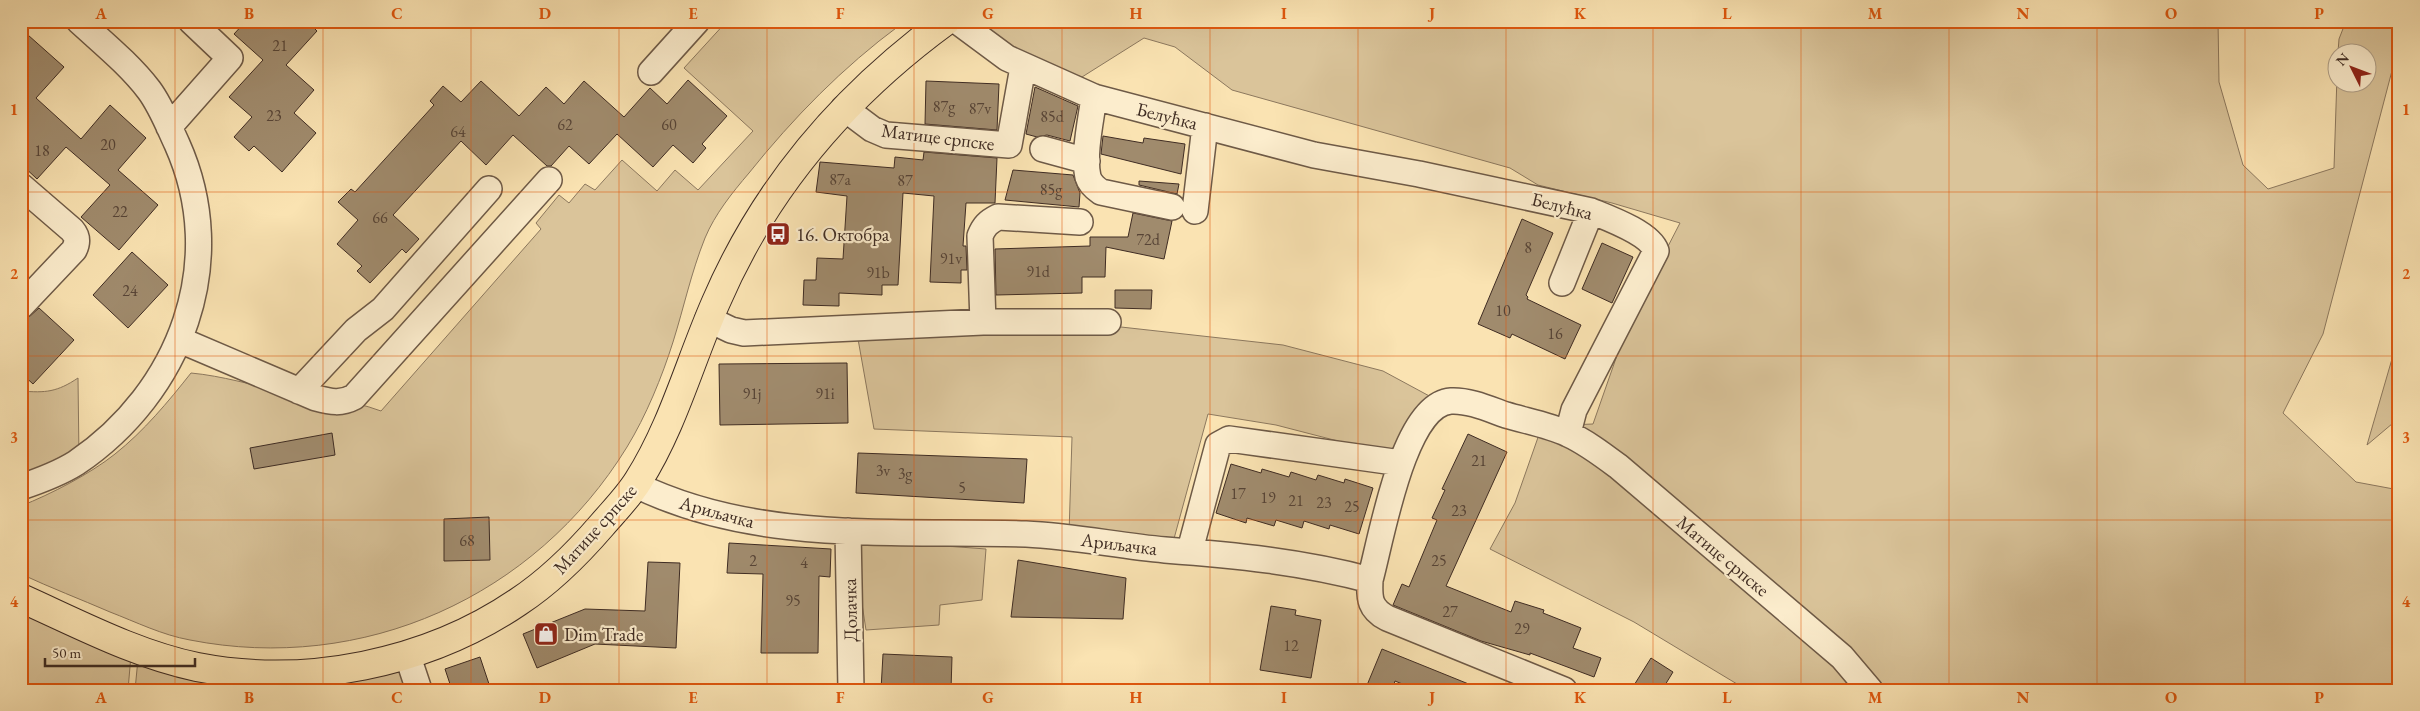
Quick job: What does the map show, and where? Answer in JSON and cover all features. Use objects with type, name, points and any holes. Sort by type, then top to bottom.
[{"type":"main road","name":"Матице српске","points":[[21,598],[136,650],[200,667],[252,674],[312,673],[349,668],[407,654],[439,643],[517,603],[575,556],[636,485],[666,429],[708,319],[737,257],[761,215],[808,149],[844,108],[877,76],[946,21]]},
{"type":"street","points":[[21,488],[75,464],[117,431],[145,400],[180,340],[190,310],[196,280],[198,220],[188,170],[169,127],[150,91],[79,21]]},
{"type":"street","points":[[169,127],[230,58],[191,21]]},
{"type":"street","points":[[651,72],[697,21]]},
{"type":"street","name":"Белућка","points":[[957,21],[994,50],[1023,67],[1094,97],[1314,155],[1419,174],[1591,211],[1611,219],[1651,240],[1656,251],[1574,410],[1568,433]]},
{"type":"street","name":"Матице српске","points":[[844,108],[872,129],[886,135],[1009,145],[1023,67]]},
{"type":"street","points":[[1094,97],[1087,160],[1088,179],[1093,187],[1101,192],[1184,209],[1205,126]]},
{"type":"street","points":[[1043,150],[1087,160]]},
{"type":"street","points":[[180,340],[299,391],[329,401],[345,402],[354,397],[549,180]]},
{"type":"street","points":[[21,186],[72,230],[76,235],[77,243],[68,256],[21,306]]},
{"type":"street","points":[[299,391],[356,330],[383,309],[490,189]]},
{"type":"street","points":[[1562,283],[1591,211]]},
{"type":"street","points":[[983,322],[980,236],[983,228],[998,217],[1080,222]]},
{"type":"street","points":[[708,319],[731,330],[744,333],[983,322],[1108,322]]},
{"type":"street","points":[[1564,690],[1377,613],[1369,598],[1370,580],[1400,463],[1413,433],[1426,413],[1438,405],[1451,401],[1474,405],[1568,433]]},
{"type":"street","name":"Матице српске","points":[[1568,433],[1619,467],[1842,657],[1870,690]]},
{"type":"street","points":[[1190,550],[1218,445],[1229,439],[1400,463]]},
{"type":"street","name":"Ариљачка","points":[[636,485],[656,495],[729,518],[775,526],[848,531],[1029,534],[1166,550],[1190,550],[1333,570],[1370,580]]},
{"type":"street","name":"Долачка","points":[[848,531],[851,690]]},
{"type":"street","points":[[407,654],[420,690]]},
{"type":"shaded area","points":[[727,21],[896,21],[900,25],[859,58],[801,113],[724,204],[705,238],[669,355],[641,422],[627,447],[589,500],[544,545],[494,583],[439,612],[380,633],[318,645],[255,648],[180,638],[139,624],[21,574],[21,506],[70,483],[115,454],[146,426],[191,373],[344,401],[381,411],[541,229],[536,223],[559,195],[569,203],[585,184],[595,190],[622,160],[657,191],[675,170],[698,190],[753,131],[684,68]]},
{"type":"shaded area","points":[[958,21],[2218,21],[2219,82],[2243,165],[2268,189],[2334,168],[2336,92],[2378,92],[2378,42],[2339,42],[2346,21],[2399,21],[2399,44],[2323,334],[2283,413],[2356,482],[2399,490],[2399,690],[1747,690],[1634,622],[1490,549],[1515,503],[1542,426],[1593,424],[1628,324],[1680,223],[1612,203],[1538,185],[1510,168],[1232,90],[1175,47],[1144,38],[1082,77],[1004,51]]},
{"type":"shaded area","points":[[2399,292],[2399,418],[2367,445],[2394,352]]},
{"type":"shaded area","points":[[1103,325],[1283,345],[1383,371],[1446,405],[1421,417],[1388,454],[1276,425],[1208,414],[1172,546],[1069,534],[1072,437],[874,429],[858,339]]},
{"type":"shaded area","points":[[78,378],[79,459],[21,484],[21,391],[51,391]]},
{"type":"shaded area","points":[[852,539],[986,549],[982,600],[940,605],[939,625],[866,630]]},
{"type":"shaded area","points":[[21,605],[131,655],[128,690],[21,690]]},
{"type":"shaded area","points":[[138,659],[409,663],[418,690],[135,690]]},
{"type":"building","points":[[246,21],[307,21],[317,31],[286,65],[314,90],[294,113],[316,133],[282,172],[254,146],[249,151],[234,137],[252,117],[229,97],[263,60],[234,34]]},
{"type":"building","points":[[28,35],[64,67],[36,98],[81,139],[110,105],[146,138],[118,170],[158,205],[119,250],[81,217],[110,185],[66,147],[37,179],[21,164],[21,122],[28,114],[24,111],[21,115],[21,42]]},
{"type":"building","points":[[688,80],[727,116],[702,144],[706,148],[693,163],[673,145],[653,167],[617,134],[589,164],[569,146],[551,166],[547,166],[513,135],[486,165],[461,141],[393,215],[419,239],[406,253],[402,249],[370,283],[357,271],[362,266],[337,244],[358,220],[338,202],[351,189],[355,192],[434,105],[430,101],[443,86],[461,102],[481,81],[519,116],[546,87],[564,104],[584,81],[624,117],[650,88],[667,104]]},
{"type":"building","points":[[926,81],[999,84],[997,130],[925,124]]},
{"type":"building","points":[[1035,87],[1078,106],[1070,141],[1047,135],[1037,137],[1026,134]]},
{"type":"building","points":[[1103,136],[1143,143],[1144,138],[1185,144],[1181,174],[1101,154]]},
{"type":"building","points":[[924,152],[997,158],[995,203],[966,203],[963,246],[966,246],[967,270],[961,270],[961,283],[930,282],[934,196],[903,193],[898,285],[882,285],[882,295],[839,293],[839,306],[803,305],[804,280],[816,280],[817,258],[843,259],[847,196],[816,192],[820,162],[894,168],[895,157],[923,160]]},
{"type":"building","points":[[1013,170],[1073,175],[1080,193],[1079,207],[1005,200]]},
{"type":"building","points":[[1139,181],[1179,184],[1177,194],[1139,185]]},
{"type":"building","points":[[1133,213],[1172,221],[1164,259],[1106,247],[1105,277],[1082,277],[1082,293],[996,295],[995,249],[1090,246],[1090,237],[1128,237]]},
{"type":"building","points":[[1522,219],[1553,233],[1526,295],[1527,299],[1581,325],[1565,359],[1512,334],[1510,338],[1478,324]]},
{"type":"building","points":[[1602,243],[1633,257],[1612,303],[1582,289]]},
{"type":"building","points":[[132,252],[168,285],[128,328],[93,295]]},
{"type":"building","points":[[1115,290],[1152,290],[1151,309],[1115,308]]},
{"type":"building","points":[[39,308],[74,340],[33,384],[21,373],[21,324]]},
{"type":"building","points":[[847,363],[848,423],[720,425],[719,364]]},
{"type":"building","points":[[332,433],[335,455],[254,469],[250,448]]},
{"type":"building","points":[[1468,434],[1507,452],[1446,586],[1511,612],[1515,601],[1544,610],[1543,613],[1581,628],[1573,648],[1601,658],[1594,677],[1530,653],[1530,655],[1481,641],[1393,605],[1402,584],[1409,587],[1437,520],[1432,518],[1445,490],[1442,489]]},
{"type":"building","points":[[858,453],[1027,459],[1024,503],[856,493]]},
{"type":"building","points":[[1231,464],[1261,473],[1262,469],[1289,477],[1291,472],[1316,480],[1318,475],[1344,483],[1345,479],[1373,488],[1359,534],[1330,525],[1329,529],[1304,521],[1302,528],[1276,520],[1274,526],[1247,518],[1246,523],[1216,513]]},
{"type":"building","points":[[489,517],[490,560],[444,561],[444,519]]},
{"type":"building","points":[[729,543],[831,549],[830,577],[819,576],[818,653],[761,653],[763,574],[727,573]]},
{"type":"building","points":[[1018,560],[1126,578],[1123,619],[1011,617]]},
{"type":"building","points":[[648,562],[680,563],[676,648],[595,644],[537,668],[523,634],[585,609],[645,611]]},
{"type":"building","points":[[1271,606],[1296,610],[1295,615],[1321,620],[1311,678],[1260,670]]},
{"type":"building","points":[[1382,649],[1481,690],[1417,690],[1395,681],[1392,690],[1365,690]]},
{"type":"building","points":[[883,654],[952,657],[951,690],[881,690]]},
{"type":"building","points":[[480,657],[491,690],[452,690],[445,669]]},
{"type":"building","points":[[1651,658],[1673,672],[1662,690],[1631,690]]},
{"type":"place","name":"16. Октобра","points":[[778,234]]},
{"type":"place","name":"Dim Trade","points":[[546,634]]}]
